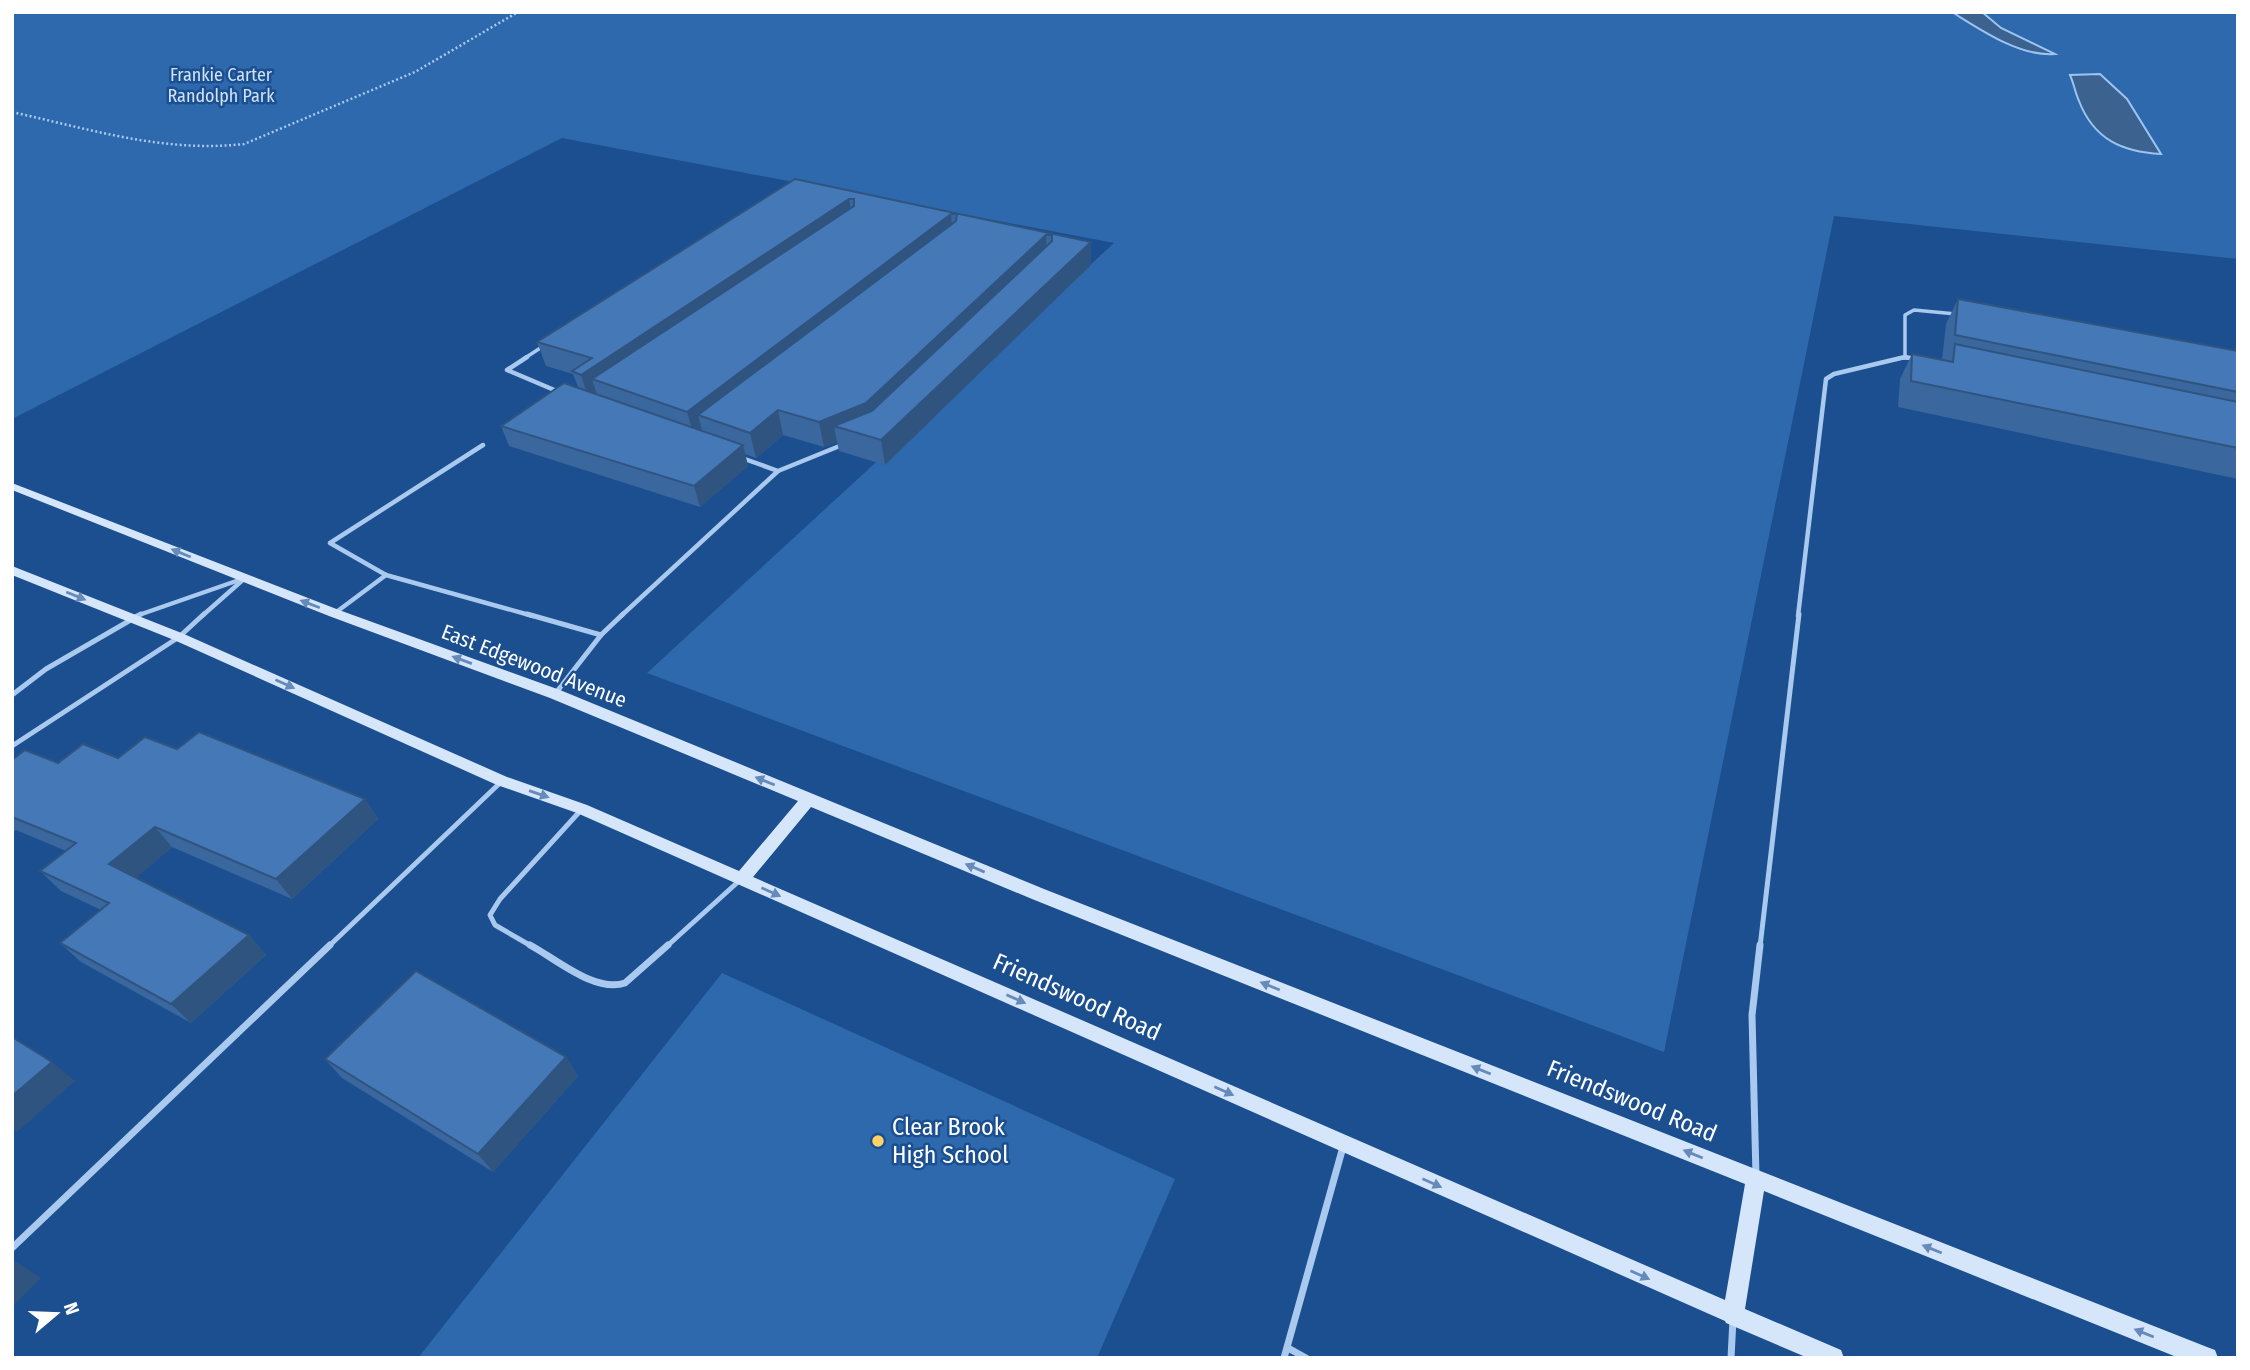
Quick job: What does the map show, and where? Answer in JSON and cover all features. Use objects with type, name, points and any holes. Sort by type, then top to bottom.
[{"type":"main road","name":"East Edgewood Avenue","points":[[12,486],[334,613],[555,694],[1038,894]]},
{"type":"main road","points":[[12,570],[179,637],[502,781],[582,809],[741,878],[809,799]]},
{"type":"main road","name":"Friendswood Road","points":[[741,878],[1833,1358]]},
{"type":"main road","name":"Friendswood Road","points":[[1038,894],[2207,1358]]},
{"type":"main road","points":[[1734,1316],[1756,1179]]},
{"type":"lane","points":[[1905,357],[1905,315],[1924,309],[1959,315]]},
{"type":"lane","points":[[553,341],[507,370],[566,395]]},
{"type":"lane","points":[[1756,1179],[1752,1015],[1826,380],[1834,374],[1905,357],[1918,360]]},
{"type":"lane","points":[[555,694],[601,635],[778,471],[849,442]]},
{"type":"lane","points":[[483,445],[330,543],[386,575],[601,635]]},
{"type":"lane","points":[[731,454],[778,471]]},
{"type":"lane","points":[[334,613],[386,575]]},
{"type":"lane","points":[[12,695],[46,669],[131,618],[245,578]]},
{"type":"lane","points":[[12,746],[179,637],[245,578]]},
{"type":"lane","points":[[12,1248],[502,781]]},
{"type":"lane","points":[[582,809],[490,915],[495,925],[597,982],[616,986],[625,983],[741,878]]},
{"type":"lane","points":[[1284,1358],[1344,1144]]},
{"type":"lane","points":[[1731,1358],[1734,1316]]},
{"type":"lane","points":[[1288,1348],[1306,1358]]},
{"type":"path","points":[[12,112],[176,148],[218,149],[244,144],[415,72],[435,62],[482,29],[518,12]]},
{"type":"green space","name":"Frankie Carter Randolph Park","points":[[12,12],[2238,12],[2238,259],[1834,216],[1664,1052],[647,673],[1114,243],[562,138],[12,419]]},
{"type":"green space","name":"Clear Brook High School","points":[[722,973],[1175,1179],[1097,1358],[418,1358]]},
{"type":"shaded area","points":[[1952,12],[1982,12],[2001,28],[2055,54],[2042,54],[2015,47]]},
{"type":"shaded area","points":[[2100,74],[2127,99],[2161,154],[2122,147],[2093,125],[2079,101],[2070,75]]},
{"type":"building","points":[[795,179],[1091,242],[881,440],[834,426],[872,411],[1052,241],[1052,235],[1046,235],[866,403],[819,422],[778,410],[750,433],[698,415],[956,221],[957,214],[951,214],[687,412],[592,379],[854,206],[854,199],[849,199],[581,375],[572,371],[592,358],[537,342]]},
{"type":"building","points":[[1958,299],[2238,351],[2238,392],[1955,335]]},
{"type":"building","points":[[1955,344],[2238,402],[2238,448],[1911,381],[1912,354],[1953,362]]},
{"type":"building","points":[[564,383],[743,445],[694,486],[501,426]]},
{"type":"building","points":[[199,732],[365,799],[276,879],[155,827],[109,864],[249,935],[171,1004],[60,943],[109,903],[40,871],[76,843],[12,817],[12,760],[25,750],[58,763],[83,744],[118,758],[145,737],[177,749]]},
{"type":"building","points":[[416,971],[566,1057],[478,1154],[325,1059]]},
{"type":"building","points":[[12,1037],[52,1062],[12,1096]]},
{"type":"place","name":"Clear Brook High School","points":[[878,1141]]}]
